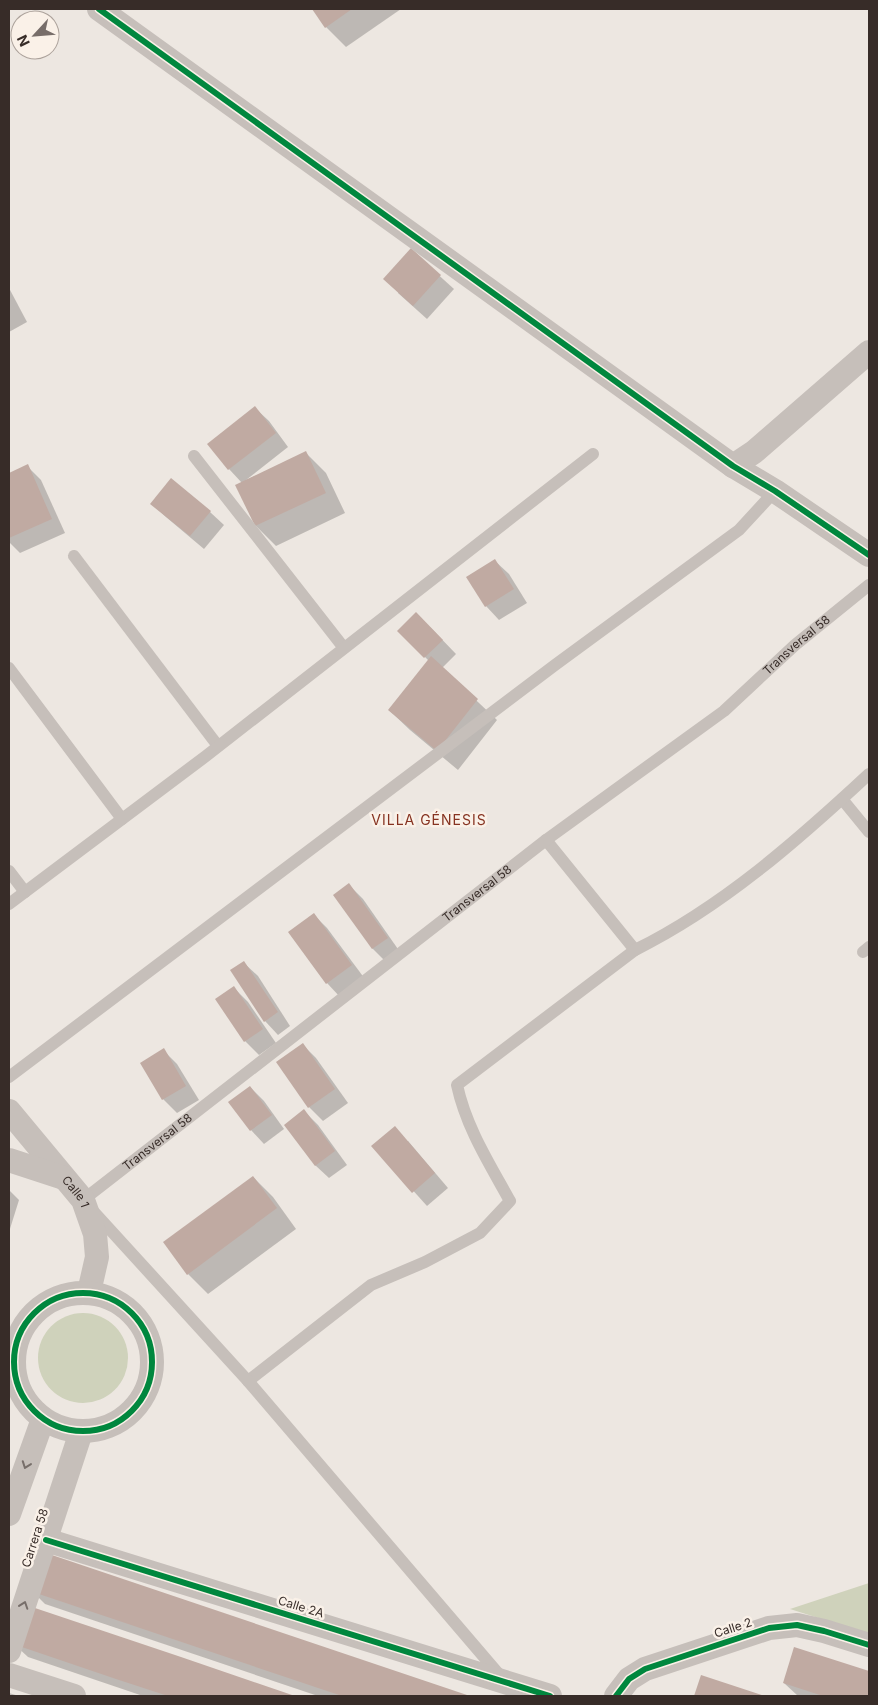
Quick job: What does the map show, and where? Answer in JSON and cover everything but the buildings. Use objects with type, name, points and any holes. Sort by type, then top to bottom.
[{"type":"street","points":[[99,9],[734,466],[869,555]]},
{"type":"street","points":[[734,466],[754,452],[869,352]]},
{"type":"street","name":"Calle 1","points":[[9,1111],[83,1200],[94,1234],[98,1257],[89,1292]]},
{"type":"street","points":[[9,1160],[64,1178]]},
{"type":"street","points":[[89,1292],[112,1298],[131,1312],[146,1331],[153,1354],[151,1378],[142,1400],[126,1417],[105,1428],[81,1432],[61,1428],[43,1419],[28,1404],[17,1384],[12,1350],[28,1319],[44,1303],[66,1294],[89,1292]]},
{"type":"street","points":[[9,1514],[43,1419]]},
{"type":"street","name":"Carrera 58","points":[[9,1651],[81,1432]]},
{"type":"street","name":"Calle 2A","points":[[46,1540],[550,1696]]},
{"type":"street","name":"Calle 2","points":[[616,1696],[629,1679],[645,1669],[769,1628],[797,1625],[869,1645]]},
{"type":"street","points":[[9,1675],[74,1696]]},
{"type":"lane","points":[[9,904],[218,746],[593,454]]},
{"type":"lane","points":[[194,456],[344,648]]},
{"type":"lane","points":[[9,1077],[555,665],[739,530],[774,491]]},
{"type":"lane","points":[[74,556],[218,746]]},
{"type":"lane","name":"Transversal 58","points":[[83,1200],[546,840],[724,711],[795,645],[869,585]]},
{"type":"lane","points":[[9,668],[122,819]]},
{"type":"lane","points":[[248,1381],[371,1285],[426,1262],[480,1233],[510,1201],[475,1138],[462,1106],[457,1085],[635,950],[663,936],[709,907],[801,837],[869,774]]},
{"type":"lane","points":[[842,799],[869,832]]},
{"type":"lane","points":[[546,840],[635,950]]},
{"type":"lane","points":[[9,871],[25,892]]},
{"type":"lane","points":[[83,1200],[248,1381],[506,1683]]},
{"type":"green space","points":[[83,1313],[100,1316],[115,1326],[125,1341],[128,1358],[125,1375],[115,1390],[100,1400],[83,1403],[66,1400],[51,1390],[41,1375],[38,1358],[41,1341],[51,1326],[66,1316]]},
{"type":"green space","points":[[869,1583],[869,1634],[790,1609]]},
{"type":"cycle path","points":[[99,9],[733,466],[775,491],[869,555]]},
{"type":"cycle path","points":[[83,1293],[97,1294],[109,1298],[121,1304],[132,1313],[141,1324],[147,1336],[151,1348],[152,1362],[151,1376],[147,1388],[141,1400],[132,1411],[121,1420],[109,1426],[97,1430],[83,1431],[69,1430],[57,1426],[45,1420],[34,1411],[25,1400],[19,1388],[15,1376],[14,1362],[15,1348],[19,1336],[25,1324],[34,1313],[45,1304],[57,1298],[69,1294],[83,1293]]},
{"type":"cycle path","points":[[46,1540],[550,1696]]},
{"type":"cycle path","points":[[616,1696],[629,1679],[645,1669],[769,1628],[797,1625],[869,1645]]},
{"type":"district","name":"VILLA GÉNESIS","points":[[429,820]]}]
